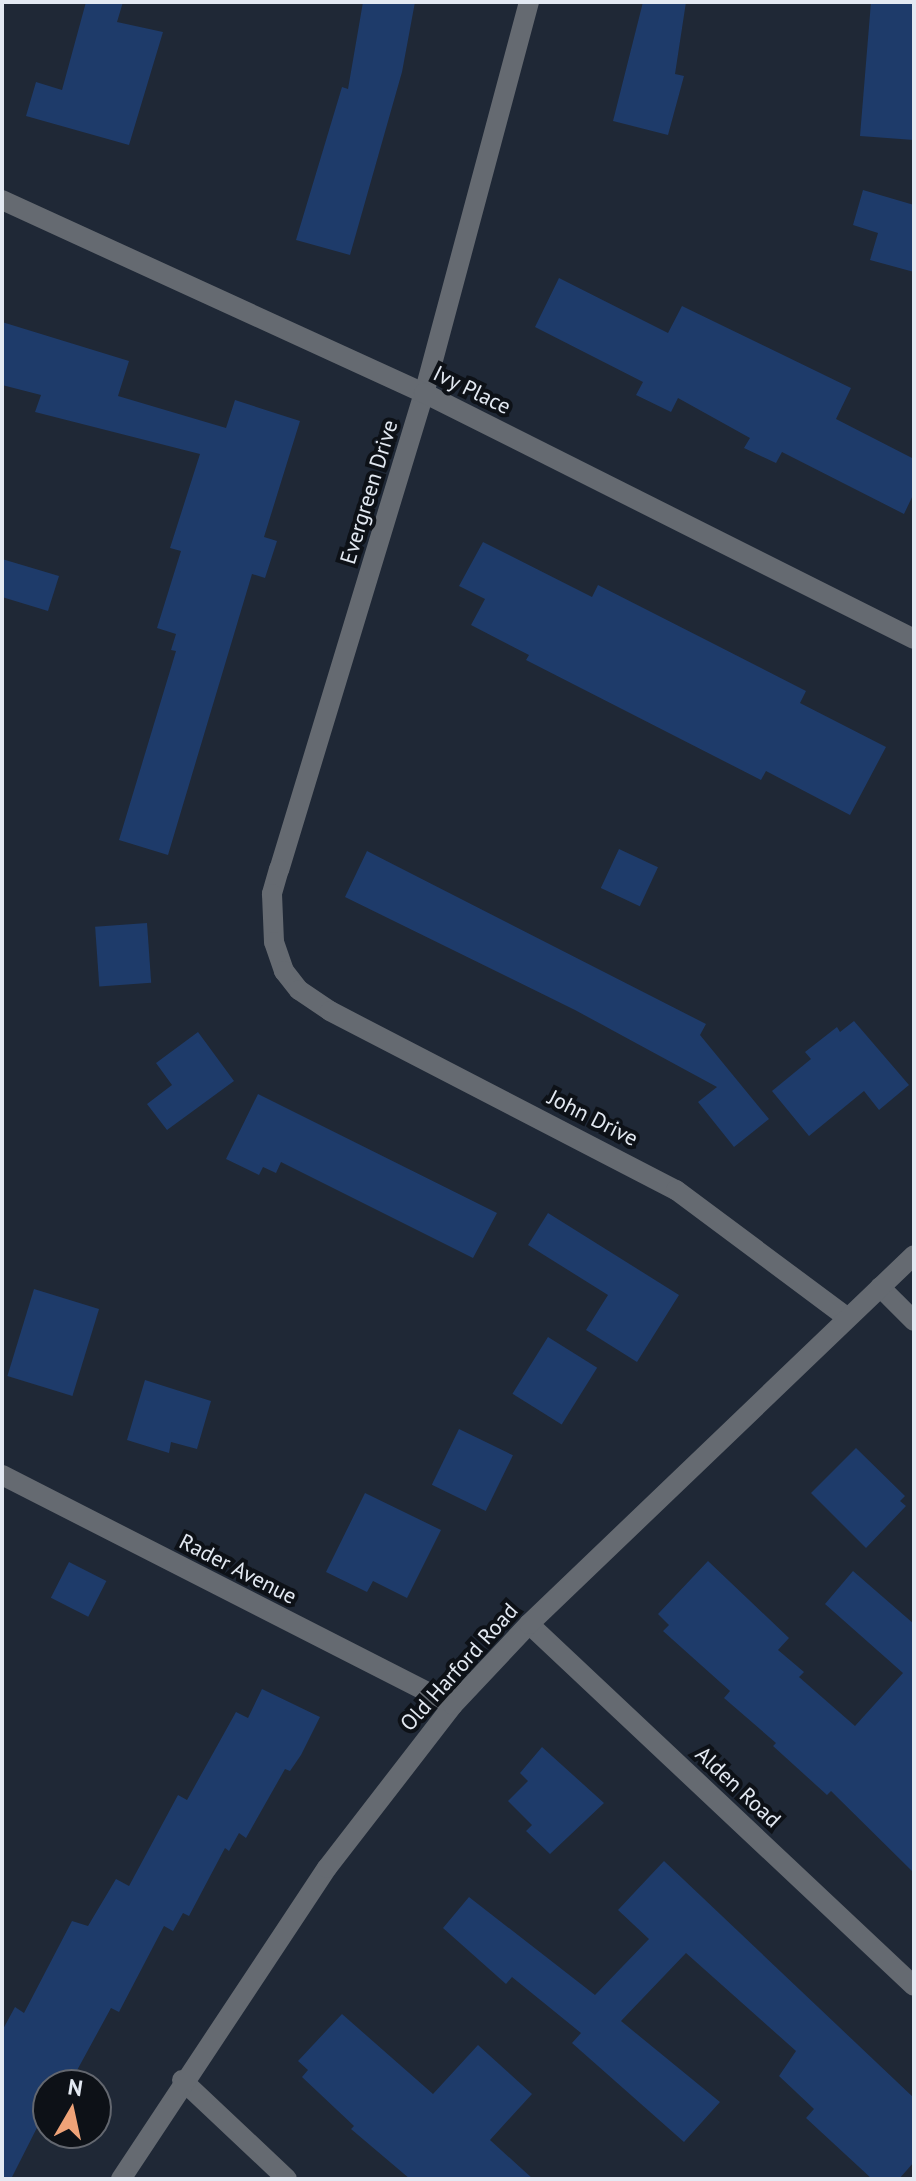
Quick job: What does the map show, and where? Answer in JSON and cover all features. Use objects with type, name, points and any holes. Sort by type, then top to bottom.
[{"type":"street","name":"Evergreen Drive","points":[[299,990],[284,971],[274,942],[272,894],[424,393],[529,2]]},
{"type":"street","name":"Ivy Place","points":[[2,200],[424,393],[914,639]]},
{"type":"street","name":"John Drive","points":[[299,990],[358,1027],[676,1190],[848,1318]]},
{"type":"street","name":"Old Harford Road","points":[[121,2179],[182,2080],[327,1868],[453,1705],[529,1624],[914,1255]]},
{"type":"street","points":[[880,1287],[914,1321]]},
{"type":"street","name":"Rader Avenue","points":[[2,1475],[453,1705]]},
{"type":"street","name":"Alden Road","points":[[529,1624],[914,1986]]},
{"type":"street","points":[[182,2080],[287,2179]]},
{"type":"building","points":[[86,2],[123,2],[117,22],[163,32],[129,145],[26,116],[36,82],[62,90]]},
{"type":"building","points":[[363,2],[415,2],[402,72],[350,255],[296,240],[342,87],[348,89]]},
{"type":"building","points":[[643,2],[686,2],[675,74],[684,76],[668,135],[613,121]]},
{"type":"building","points":[[871,2],[914,2],[914,140],[860,136]]},
{"type":"building","points":[[863,190],[914,205],[914,272],[870,260],[878,233],[853,225]]},
{"type":"building","points":[[559,278],[668,333],[682,306],[851,388],[836,419],[914,459],[914,493],[904,514],[782,452],[776,463],[744,448],[750,438],[678,398],[671,412],[636,395],[643,382],[535,327]]},
{"type":"building","points":[[2,322],[129,361],[118,396],[226,428],[235,400],[300,421],[264,537],[277,541],[265,578],[252,574],[168,855],[119,840],[176,651],[171,650],[176,634],[157,628],[181,551],[170,548],[200,454],[35,412],[41,395],[2,385]]},
{"type":"building","points":[[483,542],[592,597],[598,585],[716,645],[806,691],[800,703],[886,747],[850,815],[766,771],[761,780],[526,660],[529,655],[471,625],[485,599],[459,586]]},
{"type":"building","points":[[2,559],[59,576],[48,611],[2,597]]},
{"type":"building","points":[[619,849],[658,867],[640,906],[601,888]]},
{"type":"building","points":[[367,851],[706,1024],[700,1035],[769,1119],[734,1147],[698,1102],[717,1087],[575,1010],[345,897]]},
{"type":"building","points":[[147,923],[151,983],[99,986],[95,927]]},
{"type":"building","points":[[854,1021],[909,1085],[879,1110],[864,1091],[809,1136],[772,1091],[811,1059],[805,1052],[837,1027],[840,1032]]},
{"type":"building","points":[[198,1032],[234,1081],[167,1130],[147,1104],[172,1085],[156,1063]]},
{"type":"building","points":[[258,1094],[497,1213],[473,1258],[281,1162],[276,1173],[263,1167],[259,1175],[226,1159]]},
{"type":"building","points":[[548,1213],[679,1295],[637,1362],[586,1330],[608,1295],[528,1245]]},
{"type":"building","points":[[34,1289],[99,1309],[72,1396],[7,1376]]},
{"type":"building","points":[[548,1337],[597,1368],[562,1425],[512,1394]]},
{"type":"building","points":[[145,1380],[211,1401],[197,1449],[171,1442],[169,1453],[127,1440]]},
{"type":"building","points":[[459,1429],[513,1455],[486,1511],[432,1485]]},
{"type":"building","points":[[856,1448],[905,1496],[900,1501],[906,1506],[866,1548],[811,1493]]},
{"type":"building","points":[[365,1493],[441,1530],[407,1598],[373,1581],[367,1592],[326,1572]]},
{"type":"building","points":[[708,1561],[789,1638],[778,1650],[804,1672],[799,1677],[855,1726],[903,1673],[825,1604],[853,1571],[914,1624],[914,1873],[831,1791],[827,1795],[773,1746],[776,1743],[724,1698],[730,1691],[663,1631],[669,1625],[658,1614]]},
{"type":"building","points":[[69,1562],[106,1581],[88,1617],[51,1598]]},
{"type":"building","points":[[262,1689],[320,1717],[301,1755],[290,1771],[285,1769],[246,1838],[239,1833],[229,1851],[225,1848],[189,1916],[183,1913],[173,1931],[164,1926],[119,2012],[111,2008],[78,2069],[32,2069],[32,2138],[11,2179],[2,2179],[2,2031],[15,2007],[24,2013],[72,1921],[88,1926],[116,1879],[129,1886],[178,1795],[187,1800],[236,1712],[248,1718]]},
{"type":"building","points":[[542,1747],[604,1803],[550,1854],[526,1831],[532,1825],[508,1801],[528,1781],[520,1773]]},
{"type":"building","points":[[664,1861],[914,2098],[914,2162],[899,2179],[872,2179],[806,2118],[814,2109],[779,2076],[796,2051],[686,1953],[621,2021],[720,2102],[684,2142],[572,2043],[581,2033],[512,1977],[506,1984],[443,1928],[469,1897],[595,1995],[649,1939],[618,1910]]},
{"type":"building","points":[[342,2014],[433,2094],[478,2045],[532,2094],[490,2140],[533,2179],[410,2179],[351,2129],[354,2126],[302,2077],[308,2070],[298,2061]]}]
